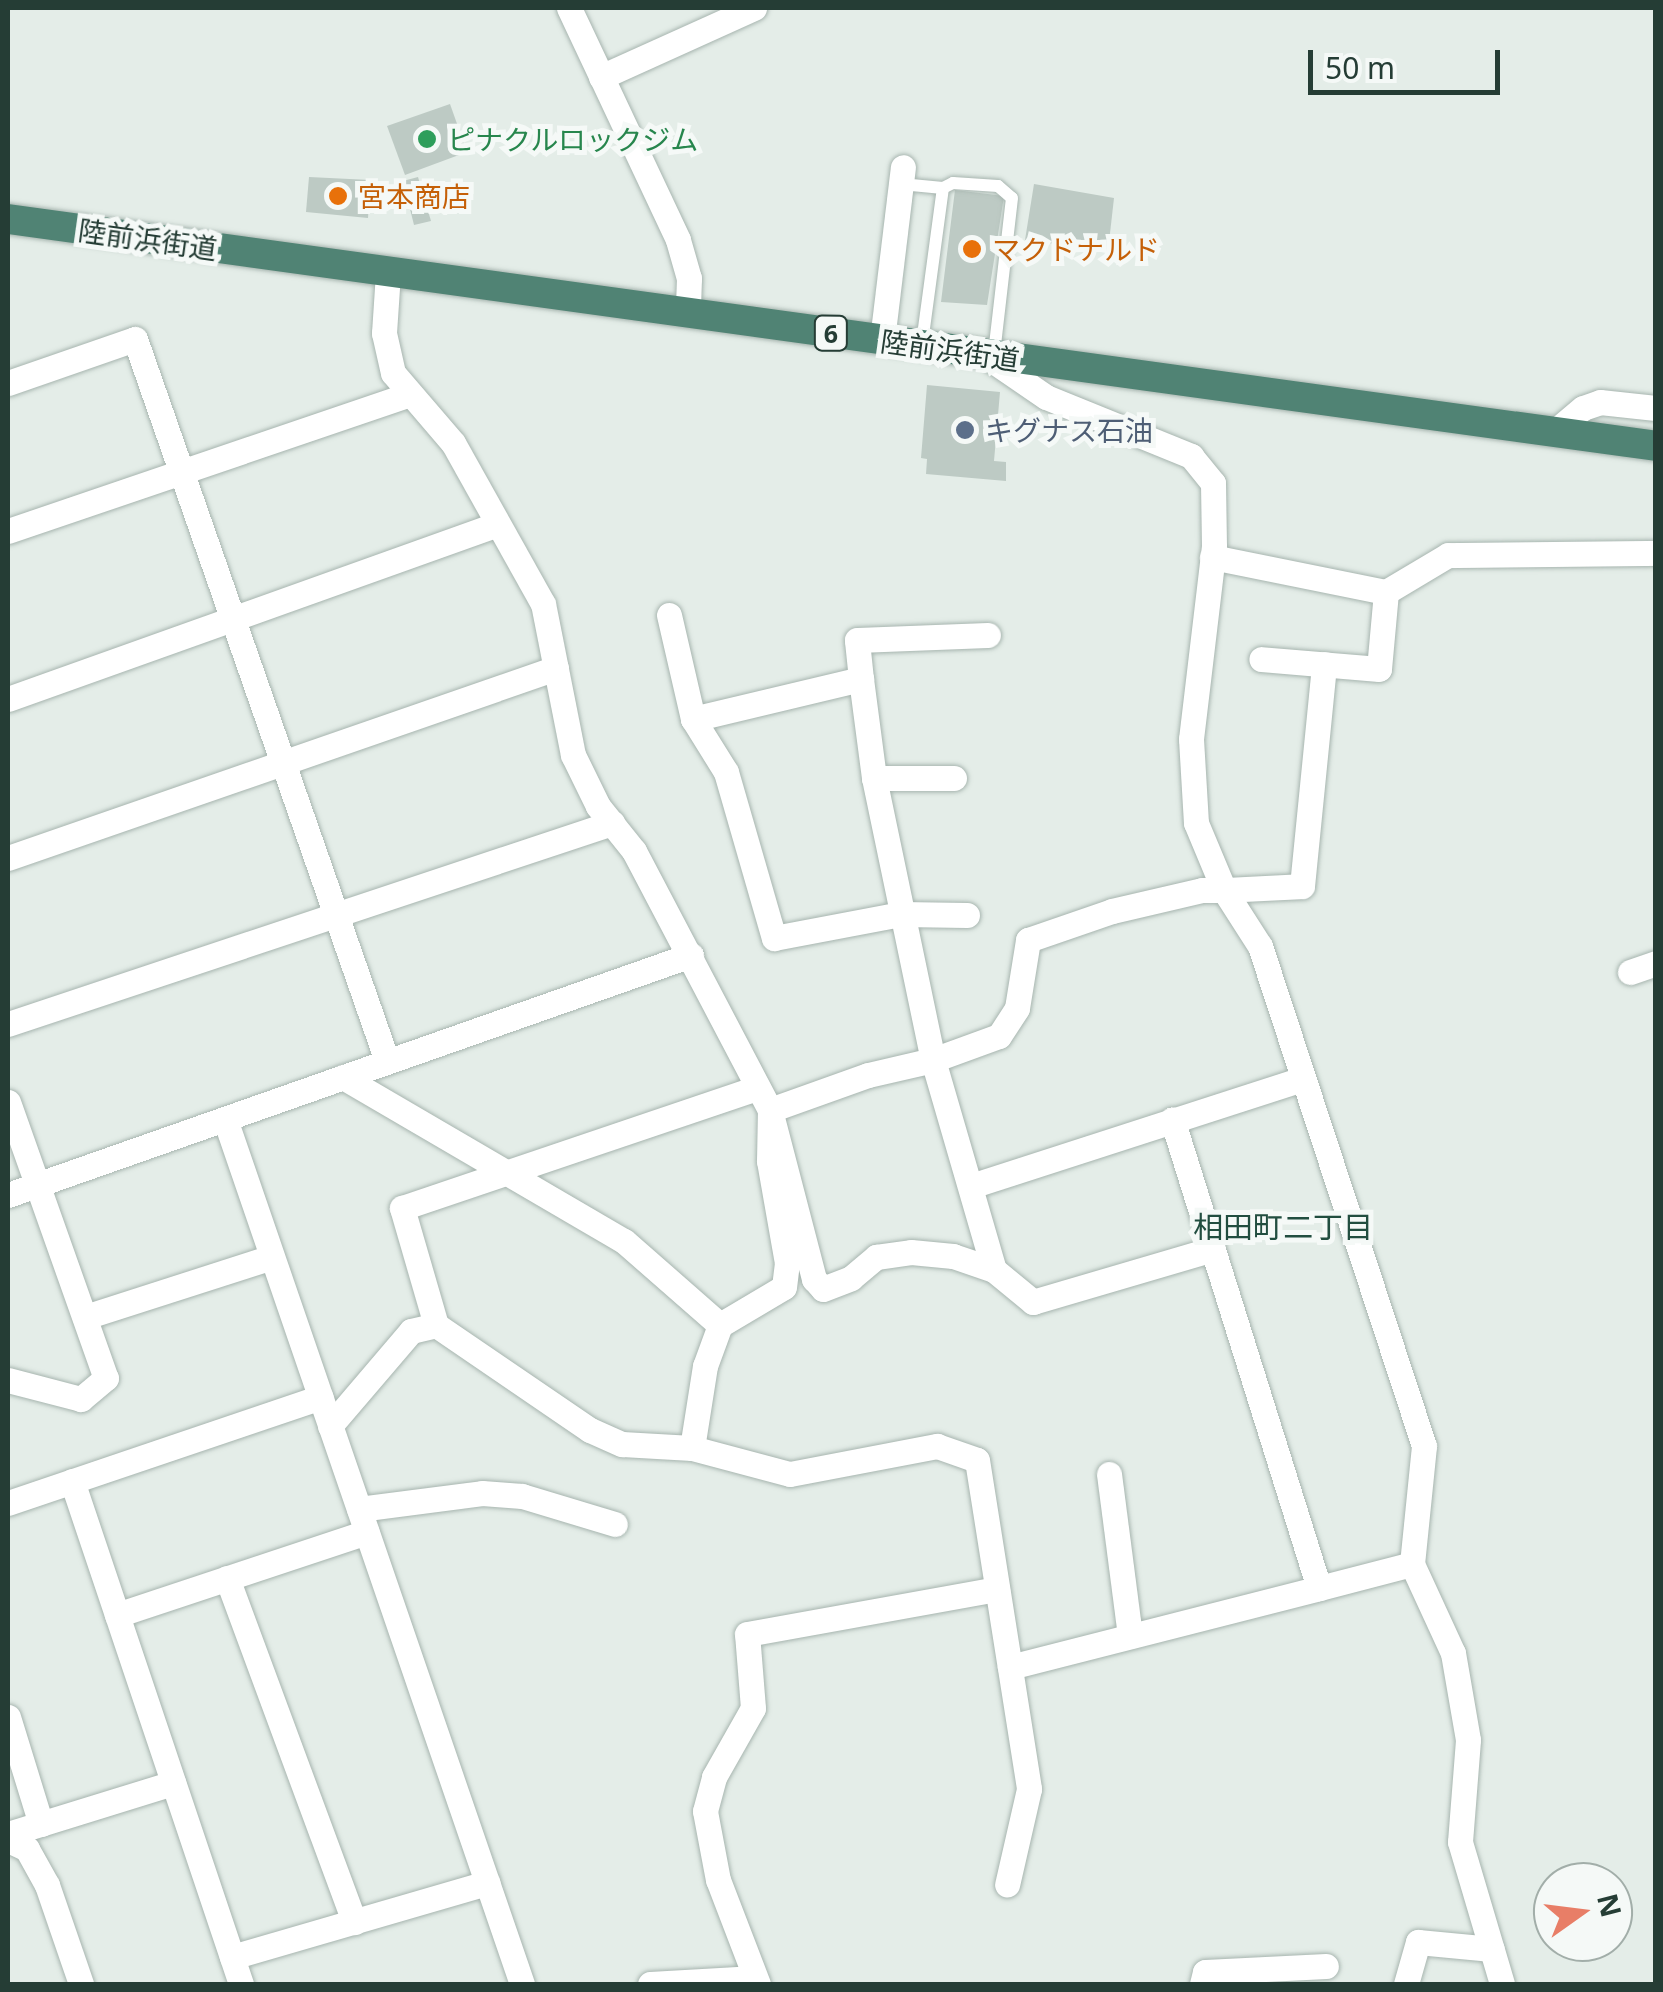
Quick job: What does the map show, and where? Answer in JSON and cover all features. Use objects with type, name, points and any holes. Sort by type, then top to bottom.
[{"type":"highway","name":"陸前浜街道","points":[[8,219],[1656,446]]},
{"type":"street","points":[[569,8],[678,240],[689,278],[688,314]]},
{"type":"street","points":[[602,77],[754,8]]},
{"type":"street","points":[[882,340],[902,175]]},
{"type":"street","points":[[388,273],[386,357],[408,394],[453,443],[544,604],[573,755],[612,823],[634,851],[691,954],[763,1099],[814,1279],[823,1289],[851,1278],[876,1257],[912,1252],[952,1256],[994,1270],[1034,1302],[1213,1249]]},
{"type":"street","points":[[8,383],[136,339],[387,1062]]},
{"type":"street","points":[[988,355],[1046,397],[1191,456],[1213,482],[1212,558],[1191,738],[1196,823],[1224,890],[1260,946],[1424,1446],[1412,1564],[1453,1653],[1468,1740],[1460,1842],[1502,1984]]},
{"type":"street","points":[[8,531],[408,394]]},
{"type":"street","points":[[1553,432],[1583,408],[1600,402],[1656,408]]},
{"type":"street","points":[[8,699],[498,524]]},
{"type":"street","points":[[1212,558],[1386,592],[1448,555],[1656,553]]},
{"type":"street","points":[[1261,659],[1380,669],[1386,592]]},
{"type":"street","points":[[669,616],[692,719],[726,772],[774,938],[900,914],[967,915]]},
{"type":"street","points":[[988,635],[858,640],[874,778],[900,914],[933,1060],[994,1270]]},
{"type":"street","points":[[1008,1885],[1029,1789],[978,1460],[937,1446],[790,1474],[692,1448],[622,1444],[590,1430],[436,1325],[402,1208],[763,1099],[933,1060],[999,1036],[1017,1008],[1028,940],[1112,911],[1202,890],[1302,886],[1324,664]]},
{"type":"street","points":[[8,858],[556,668]]},
{"type":"street","points":[[692,719],[861,679]]},
{"type":"street","points":[[874,778],[954,778]]},
{"type":"street","points":[[8,1024],[612,823]]},
{"type":"street","points":[[8,1195],[691,954]]},
{"type":"street","points":[[1630,972],[1656,963]]},
{"type":"street","points":[[343,1077],[624,1241],[720,1324]]},
{"type":"street","points":[[970,1186],[1303,1079]]},
{"type":"street","points":[[692,1448],[705,1366],[720,1324],[784,1287],[787,1263],[763,1099]]},
{"type":"street","points":[[8,1102],[106,1378],[81,1399],[8,1380]]},
{"type":"street","points":[[225,1119],[522,1984]]},
{"type":"street","points":[[1172,1120],[1319,1588]]},
{"type":"street","points":[[85,1317],[272,1257]]},
{"type":"street","points":[[330,1426],[411,1331],[436,1325]]},
{"type":"street","points":[[8,1503],[320,1397]]},
{"type":"street","points":[[1110,1474],[1130,1636]]},
{"type":"street","points":[[72,1481],[241,1984]]},
{"type":"street","points":[[117,1614],[227,1578],[362,1521],[482,1493],[522,1496],[615,1524]]},
{"type":"street","points":[[1010,1667],[1412,1564]]},
{"type":"street","points":[[227,1578],[354,1922]]},
{"type":"street","points":[[650,1984],[757,1981],[718,1880],[705,1811],[714,1777],[753,1708],[747,1634],[998,1589]]},
{"type":"street","points":[[8,1718],[40,1824]]},
{"type":"street","points":[[8,1837],[173,1783]]},
{"type":"street","points":[[8,1837],[27,1848],[46,1885],[81,1984]]},
{"type":"street","points":[[232,1957],[487,1883]]},
{"type":"street","points":[[1406,1984],[1418,1942],[1492,1949]]},
{"type":"street","points":[[1202,1984],[1205,1972],[1326,1966]]},
{"type":"lane","points":[[902,175],[943,188],[953,183],[998,186],[1012,198],[988,355]]},
{"type":"lane","points":[[922,346],[943,188]]},
{"type":"building","name":"ピナクルロックジム","points":[[450,104],[467,152],[405,175],[387,126]]},
{"type":"building","name":"宮本商店","points":[[309,177],[370,180],[368,218],[306,212]]},
{"type":"building","points":[[418,177],[431,221],[414,225],[403,181]]},
{"type":"building","points":[[1034,184],[1114,198],[1108,251],[1025,240]]},
{"type":"building","name":"マクドナルド","points":[[955,190],[1004,196],[987,305],[941,302]]},
{"type":"building","points":[[927,385],[1000,392],[994,461],[1006,462],[1006,481],[926,474],[927,459],[921,458]]},
{"type":"place","name":"ピナクルロックジム","points":[[427,139]]},
{"type":"place","name":"宮本商店","points":[[338,196]]},
{"type":"place","name":"マクドナルド","points":[[972,249]]},
{"type":"place","name":"キグナス石油","points":[[965,430]]},
{"type":"district","name":"相田町二丁目","points":[[1283,1227]]}]
